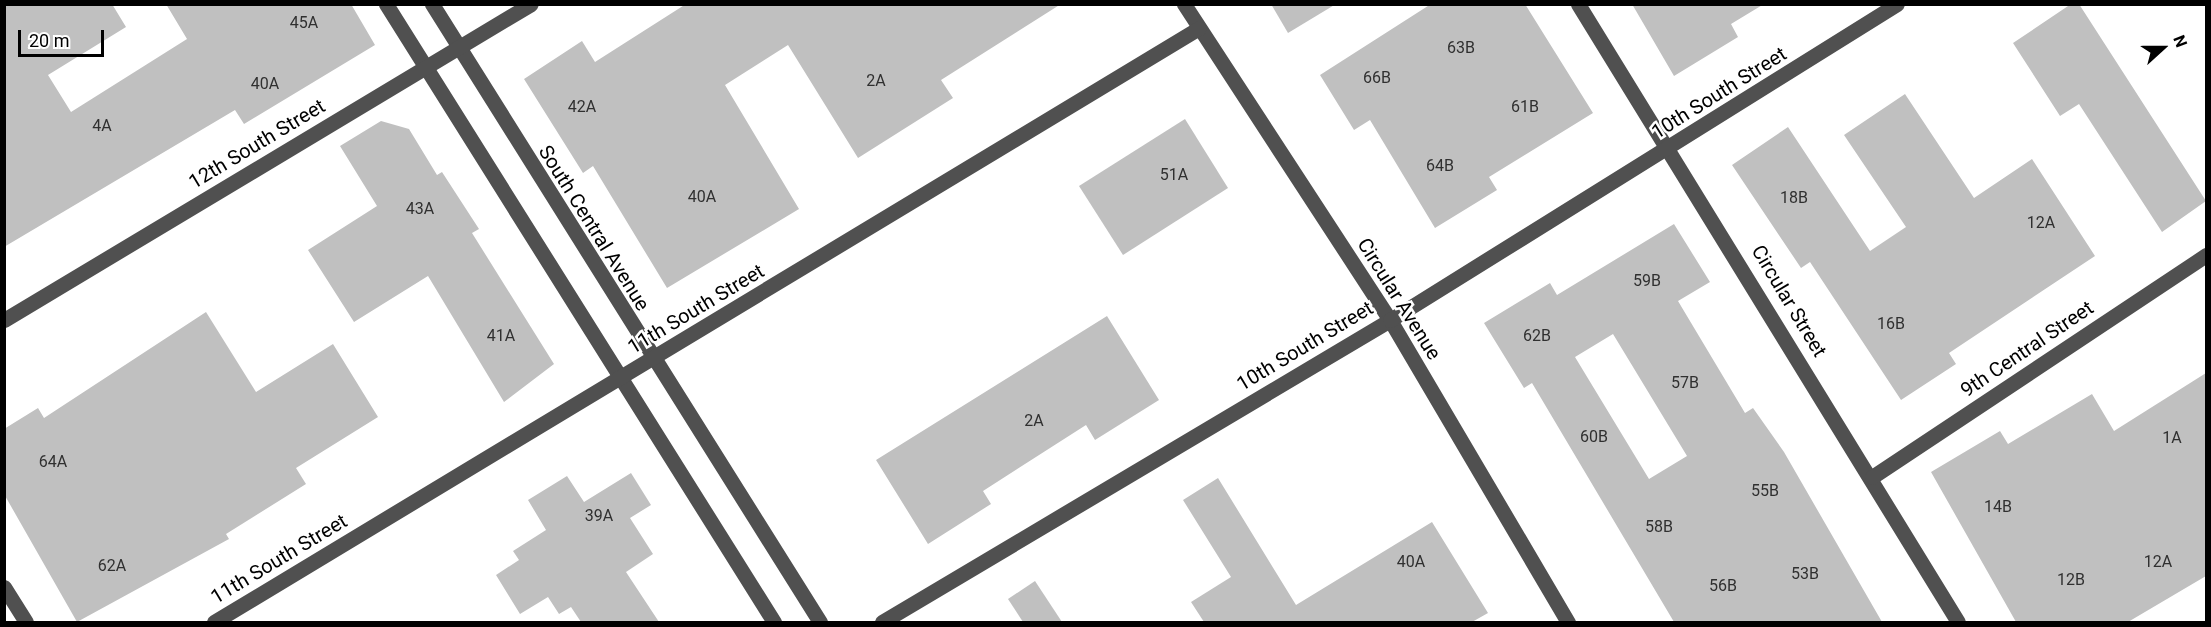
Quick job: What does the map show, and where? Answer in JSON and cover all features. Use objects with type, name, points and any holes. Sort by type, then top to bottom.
[{"type":"street","points":[[386,4],[619,380],[774,622]]},
{"type":"street","name":"South Central Avenue","points":[[432,4],[651,360],[820,622]]},
{"type":"street","name":"12th South Street","points":[[4,320],[531,4]]},
{"type":"street","name":"Circular Avenue","points":[[1184,4],[1390,320],[1568,622]]},
{"type":"street","name":"Circular Street","points":[[1578,4],[1671,148],[1958,622]]},
{"type":"street","name":"10th South Street","points":[[882,622],[1390,320],[1671,148],[1897,4]]},
{"type":"street","name":"11th South Street","points":[[214,622],[619,380],[1198,28]]},
{"type":"street","name":"9th Central Street","points":[[1872,477],[2206,255]]},
{"type":"street","points":[[4,588],[26,622]]},
{"type":"building","points":[[4,4],[112,4],[126,27],[48,75],[71,112],[187,39],[166,4],[351,4],[375,45],[244,124],[235,110],[4,247]]},
{"type":"building","points":[[686,4],[1061,4],[941,80],[953,98],[858,158],[788,45],[725,85],[799,209],[667,288],[593,166],[583,173],[524,79],[582,41],[595,62]]},
{"type":"building","points":[[1271,4],[1336,4],[1288,33]]},
{"type":"building","points":[[1431,4],[1525,4],[1593,113],[1489,177],[1497,190],[1435,228],[1370,120],[1354,130],[1320,75]]},
{"type":"building","points":[[1632,4],[1764,4],[1731,24],[1738,37],[1674,76]]},
{"type":"building","points":[[2071,4],[2079,4],[2206,201],[2162,232],[2079,104],[2060,116],[2013,43]]},
{"type":"building","points":[[1905,94],[1974,198],[2032,159],[2095,256],[1949,353],[1956,364],[1901,400],[1810,262],[1801,268],[1732,165],[1788,127],[1870,251],[1906,227],[1844,135]]},
{"type":"building","points":[[1185,119],[1228,188],[1123,255],[1079,186]]},
{"type":"building","points":[[381,121],[409,129],[437,175],[442,172],[479,229],[472,233],[554,364],[504,402],[428,276],[354,322],[308,250],[377,206],[340,146]]},
{"type":"building","points":[[1674,224],[1710,282],[1678,301],[1745,413],[1753,408],[1784,452],[1882,622],[1674,622],[1532,383],[1524,388],[1484,323],[1550,283],[1557,295]],"holes":[[[1613,334],[1687,456],[1649,479],[1575,357]]]},
{"type":"building","points":[[206,312],[256,392],[333,344],[378,417],[296,468],[306,484],[226,534],[229,539],[77,622],[4,494],[4,429],[38,408],[44,418]]},
{"type":"building","points":[[1107,316],[1159,400],[1095,440],[1086,425],[983,491],[991,504],[928,544],[876,460]]},
{"type":"building","points":[[2206,373],[2206,576],[2128,622],[2016,622],[1931,472],[2000,431],[2008,444],[2092,394],[2114,431]]},
{"type":"building","points":[[631,473],[651,505],[630,518],[653,554],[626,572],[659,622],[581,622],[571,607],[559,614],[548,597],[520,614],[496,575],[519,560],[513,551],[546,530],[528,500],[567,476],[584,502]]},
{"type":"building","points":[[1218,478],[1296,605],[1432,522],[1488,613],[1472,622],[1204,622],[1191,602],[1231,577],[1183,500]]},
{"type":"building","points":[[1035,581],[1062,622],[1023,622],[1008,599]]}]
